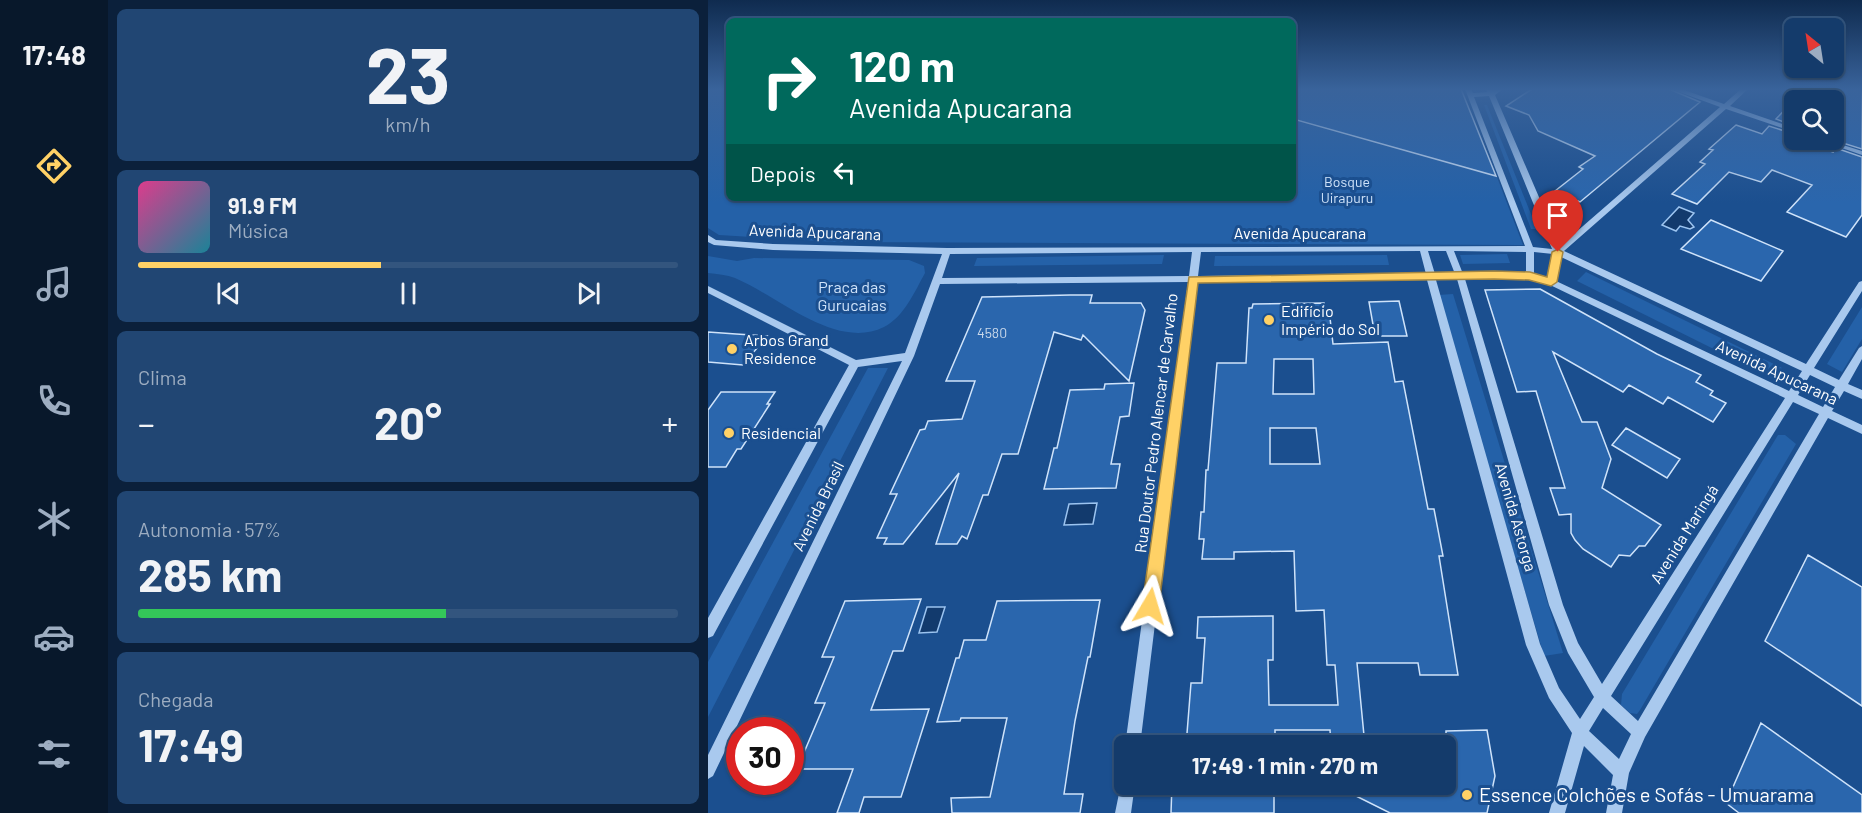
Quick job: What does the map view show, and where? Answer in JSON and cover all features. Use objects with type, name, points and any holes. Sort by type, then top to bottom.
[{"type":"street","points":[[1483,127],[1530,249],[1530,276]]},
{"type":"street","points":[[1506,127],[1558,252]]},
{"type":"street","points":[[1551,282],[1558,252],[1701,127]]},
{"type":"street","points":[[1844,147],[1862,153]]},
{"type":"street","name":"Avenida Apucarana","points":[[710,242],[773,247],[947,251],[1449,248],[1530,249],[1558,252],[1862,395]]},
{"type":"street","name":"Avenida Astorga","points":[[1423,248],[1429,277],[1533,645],[1554,693],[1580,732],[1621,772]]},
{"type":"street","name":"Avenida Astorga","points":[[1449,248],[1460,276],[1556,605],[1572,648],[1602,697],[1640,732]]},
{"type":"street","name":"Rua Doutor Pedro Alencar de Carvalho","points":[[1133,735],[1197,249]]},
{"type":"street","name":"Avenida Brasil","points":[[708,771],[909,356],[947,251]]},
{"type":"street","name":"Avenida Apucarana","points":[[936,281],[1530,276],[1551,282],[1862,429]]},
{"type":"street","name":"Avenida Maringá","points":[[1557,813],[1580,732],[1862,284]]},
{"type":"street","points":[[708,289],[855,364],[909,356]]},
{"type":"street","points":[[1614,813],[1621,772],[1640,732],[1862,350]]},
{"type":"street","name":"Avenida Brasil","points":[[708,631],[855,364]]},
{"type":"street","points":[[1123,813],[1125,795]]},
{"type":"green space","name":"Bosque Uirapuru","points":[[708,127],[726,127],[726,201],[1296,201],[1296,127],[1318,127],[1497,177],[1523,245],[836,242],[719,235],[708,228]]},
{"type":"green space","points":[[1492,127],[1496,127],[1537,229],[1531,229]]},
{"type":"green space","points":[[1507,254],[1510,263],[1463,264],[1460,255]]},
{"type":"green space","points":[[1164,255],[1162,264],[974,266],[977,258]]},
{"type":"green space","points":[[1387,255],[1389,265],[1214,266],[1215,256]]},
{"type":"green space","name":"Praça das Gurucaias","points":[[708,256],[737,261],[754,258],[909,260],[924,266],[925,273],[908,303],[891,323],[866,333],[847,332],[827,327],[808,318],[735,278],[708,273]]},
{"type":"green space","points":[[1586,272],[1782,368],[1774,379],[1577,281]]},
{"type":"green space","points":[[1453,294],[1563,653],[1544,656],[1438,295]]},
{"type":"green space","points":[[1862,307],[1862,339],[1842,372],[1827,364]]},
{"type":"green space","points":[[868,368],[888,368],[708,717],[708,662]]},
{"type":"green space","points":[[1778,435],[1785,435],[1796,444],[1640,710],[1637,714],[1630,713],[1621,705],[1622,694]]},
{"type":"shaded area","points":[[1679,207],[1694,213],[1688,220],[1694,227],[1690,229],[1680,226],[1676,231],[1662,225]]},
{"type":"shaded area","points":[[1097,503],[1093,524],[1064,525],[1069,504]]},
{"type":"shaded area","points":[[927,607],[945,607],[937,632],[919,633]]},
{"type":"building","points":[[1321,127],[1476,127],[1496,176]]},
{"type":"building","points":[[1536,127],[1670,127],[1580,202],[1555,191],[1583,169],[1579,167],[1595,156],[1538,131]]},
{"type":"building","points":[[1734,127],[1742,127],[1762,134],[1768,127],[1772,127],[1784,131],[1784,150],[1833,152],[1833,150],[1842,150],[1862,157],[1862,215],[1846,237],[1787,212],[1812,185],[1772,170],[1761,182],[1729,172],[1697,204],[1672,194],[1705,164],[1700,162],[1713,150],[1709,149]]},
{"type":"building","points":[[1844,127],[1862,127],[1862,149],[1844,143]]},
{"type":"building","points":[[1711,220],[1783,251],[1761,281],[1681,249]]},
{"type":"building","points":[[1540,289],[1657,354],[1701,375],[1696,382],[1713,391],[1710,395],[1726,403],[1713,422],[1668,397],[1663,404],[1629,385],[1623,392],[1553,352],[1582,422],[1597,422],[1611,459],[1602,488],[1661,525],[1645,546],[1639,546],[1630,556],[1619,555],[1611,567],[1583,549],[1575,540],[1571,533],[1571,514],[1559,515],[1550,488],[1565,488],[1536,391],[1517,392],[1485,290]]},
{"type":"building","points":[[1092,295],[1090,303],[1141,303],[1145,310],[1129,381],[1083,335],[1081,340],[1054,332],[1018,454],[1002,454],[988,495],[983,495],[967,539],[962,536],[957,544],[936,544],[959,473],[903,544],[884,544],[887,538],[877,538],[897,494],[890,494],[920,430],[925,429],[928,421],[962,419],[975,381],[946,381],[982,297]]},
{"type":"building","points":[[1399,301],[1407,336],[1375,336],[1369,302]]},
{"type":"building","points":[[1324,303],[1324,309],[1329,309],[1333,344],[1388,342],[1395,382],[1403,381],[1428,509],[1434,509],[1443,556],[1439,556],[1458,675],[1420,675],[1418,663],[1357,663],[1364,735],[1330,735],[1330,730],[1275,730],[1275,735],[1187,735],[1191,683],[1202,683],[1205,638],[1197,638],[1198,617],[1273,616],[1273,660],[1268,660],[1269,705],[1338,705],[1335,665],[1327,665],[1324,610],[1296,611],[1294,551],[1234,552],[1234,559],[1202,559],[1204,539],[1199,539],[1201,512],[1204,512],[1217,363],[1246,363],[1249,308],[1252,308],[1253,304]],"holes":[[[1274,359],[1313,359],[1314,394],[1273,394]],[[1270,428],[1316,428],[1320,464],[1270,464]]]},
{"type":"building","name":"Arbos Grand Residence","points":[[708,332],[767,336],[743,365],[708,362]]},
{"type":"building","points":[[1134,383],[1129,416],[1120,417],[1111,464],[1120,464],[1116,488],[1044,489],[1054,448],[1057,448],[1070,390],[1104,389],[1105,384]]},
{"type":"building","name":"Residencial","points":[[721,392],[775,392],[767,404],[770,404],[741,449],[737,449],[726,467],[708,467],[708,410]]},
{"type":"building","points":[[1626,428],[1680,459],[1667,478],[1612,445]]},
{"type":"building","points":[[1808,555],[1862,587],[1862,706],[1765,641]]},
{"type":"building","points":[[921,599],[903,651],[893,651],[871,710],[929,709],[901,797],[864,797],[859,813],[837,813],[853,769],[804,769],[804,752],[825,703],[815,703],[834,657],[822,657],[845,601]]},
{"type":"building","points":[[1100,600],[1075,721],[1064,794],[1083,794],[1080,813],[952,813],[951,798],[990,797],[1007,718],[961,718],[960,721],[937,722],[956,658],[959,658],[964,640],[986,640],[997,601]]},
{"type":"building","points":[[1761,723],[1862,795],[1862,813],[1739,813],[1726,803]]},
{"type":"building","points":[[1487,730],[1495,776],[1487,813],[1390,813],[1354,795],[1456,795],[1456,735],[1446,735],[1446,731]]},
{"type":"building","points":[[1172,795],[1274,795],[1274,813],[1171,813]]},
{"type":"place","name":"Edifício Império do Sol","points":[[1269,320]]},
{"type":"place","name":"Arbos Grand Residence","points":[[732,349]]},
{"type":"place","name":"Residencial","points":[[729,433]]},
{"type":"place","name":"Essence Colchões e Sofás - Umuarama","points":[[1467,795]]},
{"type":"route","points":[[1150,606],[1193,279],[1494,275],[1530,276],[1551,282],[1556,271],[1558,252]]}]
